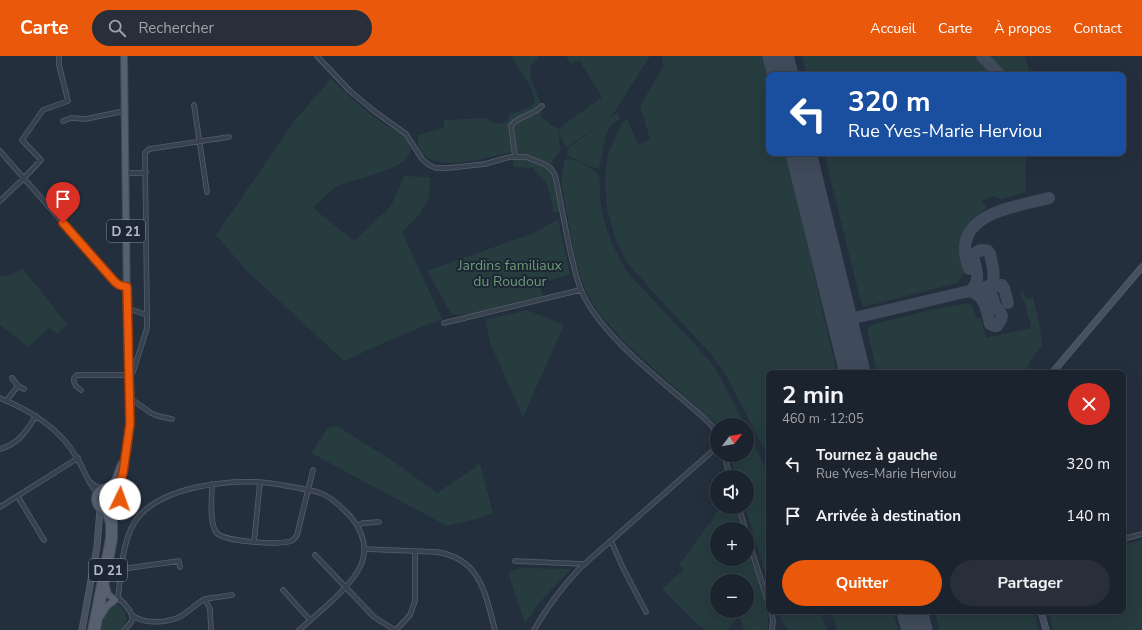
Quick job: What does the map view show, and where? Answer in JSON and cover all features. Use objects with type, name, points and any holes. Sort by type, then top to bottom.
[{"type":"main road","name":"D 21","points":[[117,491],[123,473],[128,446],[131,401],[127,308],[124,57]]},
{"type":"main road","points":[[1055,370],[1142,267]]},
{"type":"main road","name":"D 21","points":[[106,487],[116,480],[120,470],[131,401]]},
{"type":"main road","points":[[82,630],[102,510],[96,503],[97,493],[106,487],[117,491],[120,497],[114,510],[102,510]]},
{"type":"main road","name":"D 21","points":[[91,630],[109,538],[109,523],[102,510]]},
{"type":"main road","name":"D 21","points":[[97,627],[114,539],[114,510]]},
{"type":"main road","points":[[97,627],[107,606],[117,599],[108,594],[106,580]]},
{"type":"main road","points":[[1042,614],[1046,630]]},
{"type":"street","points":[[0,201],[41,160],[22,140],[43,110],[68,101],[59,65],[59,56]]},
{"type":"street","points":[[317,56],[350,91],[406,134],[422,159],[428,165],[436,168],[448,168],[485,164],[515,157],[526,158],[544,164],[551,169],[555,175],[569,250],[580,290],[588,305],[602,324],[627,350],[710,424]]},
{"type":"street","points":[[194,105],[207,192]]},
{"type":"street","points":[[515,157],[511,126],[512,123],[518,119],[537,112],[542,106]]},
{"type":"street","points":[[63,121],[71,118],[86,119],[124,111]]},
{"type":"street","points":[[81,390],[74,384],[74,378],[77,375],[130,375],[133,372],[138,359],[147,328],[145,154],[150,149],[230,137]]},
{"type":"street","points":[[0,151],[115,282],[119,285],[127,287]]},
{"type":"street","points":[[126,173],[146,173]]},
{"type":"street","points":[[444,323],[580,290]]},
{"type":"street","points":[[127,308],[147,315]]},
{"type":"street","points":[[12,378],[18,386],[24,389]]},
{"type":"street","points":[[6,401],[18,386]]},
{"type":"street","points":[[0,398],[36,416],[60,435],[78,458],[97,493]]},
{"type":"street","points":[[131,401],[134,401],[151,413],[172,419]]},
{"type":"street","points":[[0,449],[11,447],[24,435],[36,416]]},
{"type":"street","points":[[534,630],[544,611],[561,588],[611,540],[710,453]]},
{"type":"street","points":[[0,507],[78,458]]},
{"type":"street","points":[[212,484],[212,519],[217,534],[222,537],[254,542],[267,543],[292,541],[297,535],[313,470]]},
{"type":"street","points":[[90,482],[95,486],[106,487]]},
{"type":"street","points":[[254,542],[260,482]]},
{"type":"street","points":[[232,595],[200,602],[177,618],[149,622],[136,619],[122,601],[117,599],[126,544],[130,531],[140,515],[157,501],[186,490],[212,484],[260,482],[321,493],[341,506],[358,525],[362,536],[364,549],[363,559],[354,578],[299,630]]},
{"type":"street","points":[[18,497],[44,540]]},
{"type":"street","points":[[358,525],[363,523],[379,522]]},
{"type":"street","points":[[1126,538],[1142,534]]},
{"type":"street","points":[[611,540],[623,568],[646,612]]},
{"type":"street","points":[[364,549],[437,552],[458,558],[470,566],[479,579],[487,599],[495,630]]},
{"type":"street","points":[[315,556],[346,586],[374,617],[395,630],[410,615],[415,601],[415,552]]},
{"type":"street","points":[[754,558],[766,596]]},
{"type":"street","points":[[122,569],[178,561],[180,567]]},
{"type":"street","points":[[516,561],[585,564]]},
{"type":"street","points":[[283,590],[310,620]]},
{"type":"street","points":[[205,600],[210,609],[211,630]]},
{"type":"street","points":[[772,614],[773,620],[772,630]]},
{"type":"street","points":[[124,630],[132,620],[132,615]]},
{"type":"green space","points":[[511,56],[539,57],[530,66],[531,80],[542,106],[541,117],[558,129],[602,97],[579,60],[571,64],[566,56],[650,56],[609,118],[618,112],[620,119],[612,124],[606,135],[599,168],[591,167],[567,156],[568,148],[608,119],[566,148],[558,131],[561,151],[552,161],[560,212],[554,213],[547,184],[533,168],[514,167],[511,152],[454,163],[439,162],[427,157],[420,149],[418,135],[444,128],[444,120],[485,118],[495,124],[507,122],[510,114],[531,107],[535,102],[531,87]]},
{"type":"green space","points":[[662,56],[763,56],[767,72],[766,156],[787,156],[836,370],[766,370],[766,453],[754,430],[754,418],[748,418],[726,375],[711,354],[628,264],[615,238],[607,208],[605,179],[608,154],[622,123],[627,119],[638,145],[650,139],[640,106],[663,67]]},
{"type":"green space","points":[[802,56],[979,56],[994,72],[805,72]]},
{"type":"green space","points":[[988,56],[1025,56],[1029,72],[1003,72]]},
{"type":"green space","points":[[331,79],[371,115],[403,136],[410,147],[408,156],[400,163],[388,169],[338,186],[328,193],[313,208],[354,241],[391,206],[404,176],[430,177],[429,197],[420,214],[402,232],[442,319],[344,361],[247,271],[216,235],[295,120]]},
{"type":"green space","points":[[825,156],[1027,156],[1025,167],[1026,192],[1001,199],[993,196],[981,201],[987,208],[979,213],[967,225],[960,244],[960,258],[963,273],[958,283],[862,306]]},
{"type":"green space","points":[[565,159],[578,161],[598,174],[600,181],[601,205],[605,223],[623,265],[628,273],[710,361],[718,373],[741,418],[710,419],[623,341],[599,313],[585,290],[575,258],[561,181]]},
{"type":"green space","name":"Jardins familiaux du Roudour","points":[[558,219],[570,274],[539,284],[543,296],[476,313],[452,315],[427,271],[534,233]]},
{"type":"green space","points":[[23,269],[68,325],[57,334],[49,328],[28,347],[0,325],[0,275],[8,276]]},
{"type":"green space","points":[[1024,292],[1026,299],[1033,297],[1040,327],[1042,345],[1026,370],[876,370],[867,329],[871,325],[935,309],[968,303],[972,306],[977,318],[981,318],[986,338],[1031,328],[1024,299],[1022,299],[1020,293]]},
{"type":"green space","points":[[527,310],[564,325],[523,417],[491,345],[485,320]]},
{"type":"green space","points":[[337,426],[393,461],[437,493],[480,464],[493,513],[480,518],[447,526],[311,453],[328,428]]},
{"type":"green space","points":[[754,444],[766,470],[766,575],[754,536],[754,522],[750,522],[747,514],[754,514],[754,470],[734,470],[731,462],[754,462]]},
{"type":"green space","points":[[108,491],[114,493],[116,499],[114,505],[108,507],[102,505],[100,499],[102,493]]},
{"type":"green space","points":[[716,514],[737,514],[740,522],[710,522]]},
{"type":"green space","points":[[710,522],[710,566],[754,566],[765,599],[768,630],[744,630],[740,618],[754,618],[754,574],[710,574],[710,618],[737,618],[727,630],[706,630],[698,625],[662,589],[684,569],[679,565]]},
{"type":"green space","points":[[1142,540],[1142,630],[1053,630],[1049,614],[1126,614],[1126,544]]},
{"type":"green space","points":[[520,568],[571,569],[539,603],[525,624],[508,572]]},
{"type":"green space","points":[[114,604],[121,606],[126,616],[125,624],[120,630],[101,630],[108,609]]},
{"type":"green space","points":[[779,614],[821,614],[827,630],[789,630],[783,623]]},
{"type":"green space","points":[[831,614],[894,614],[898,630],[837,630]]},
{"type":"green space","points":[[936,614],[1035,614],[1039,630],[939,630]]},
{"type":"taxiway","points":[[982,56],[997,72]]},
{"type":"taxiway","points":[[969,269],[965,251],[967,238],[973,227],[983,219],[996,212],[1049,198]]},
{"type":"taxiway","points":[[838,308],[844,316],[854,318],[965,292],[976,290],[989,286],[994,278],[994,272],[990,254],[988,251],[984,250],[978,251],[973,256],[977,270],[977,279],[974,287],[970,291],[975,294],[982,300],[990,324],[997,326],[1002,315],[996,307],[991,294],[982,289]]},
{"type":"taxiway","points":[[985,288],[1002,285],[1008,303]]},
{"type":"taxiway","points":[[845,335],[847,326],[854,318]]},
{"type":"runway","points":[[778,56],[782,72]]},
{"type":"runway","points":[[802,156],[854,370]]},
{"type":"runway","points":[[913,614],[917,630]]},
{"type":"route","points":[[63,223],[115,282],[119,285],[127,287],[131,401],[128,446],[123,473],[117,491],[120,499]]}]
